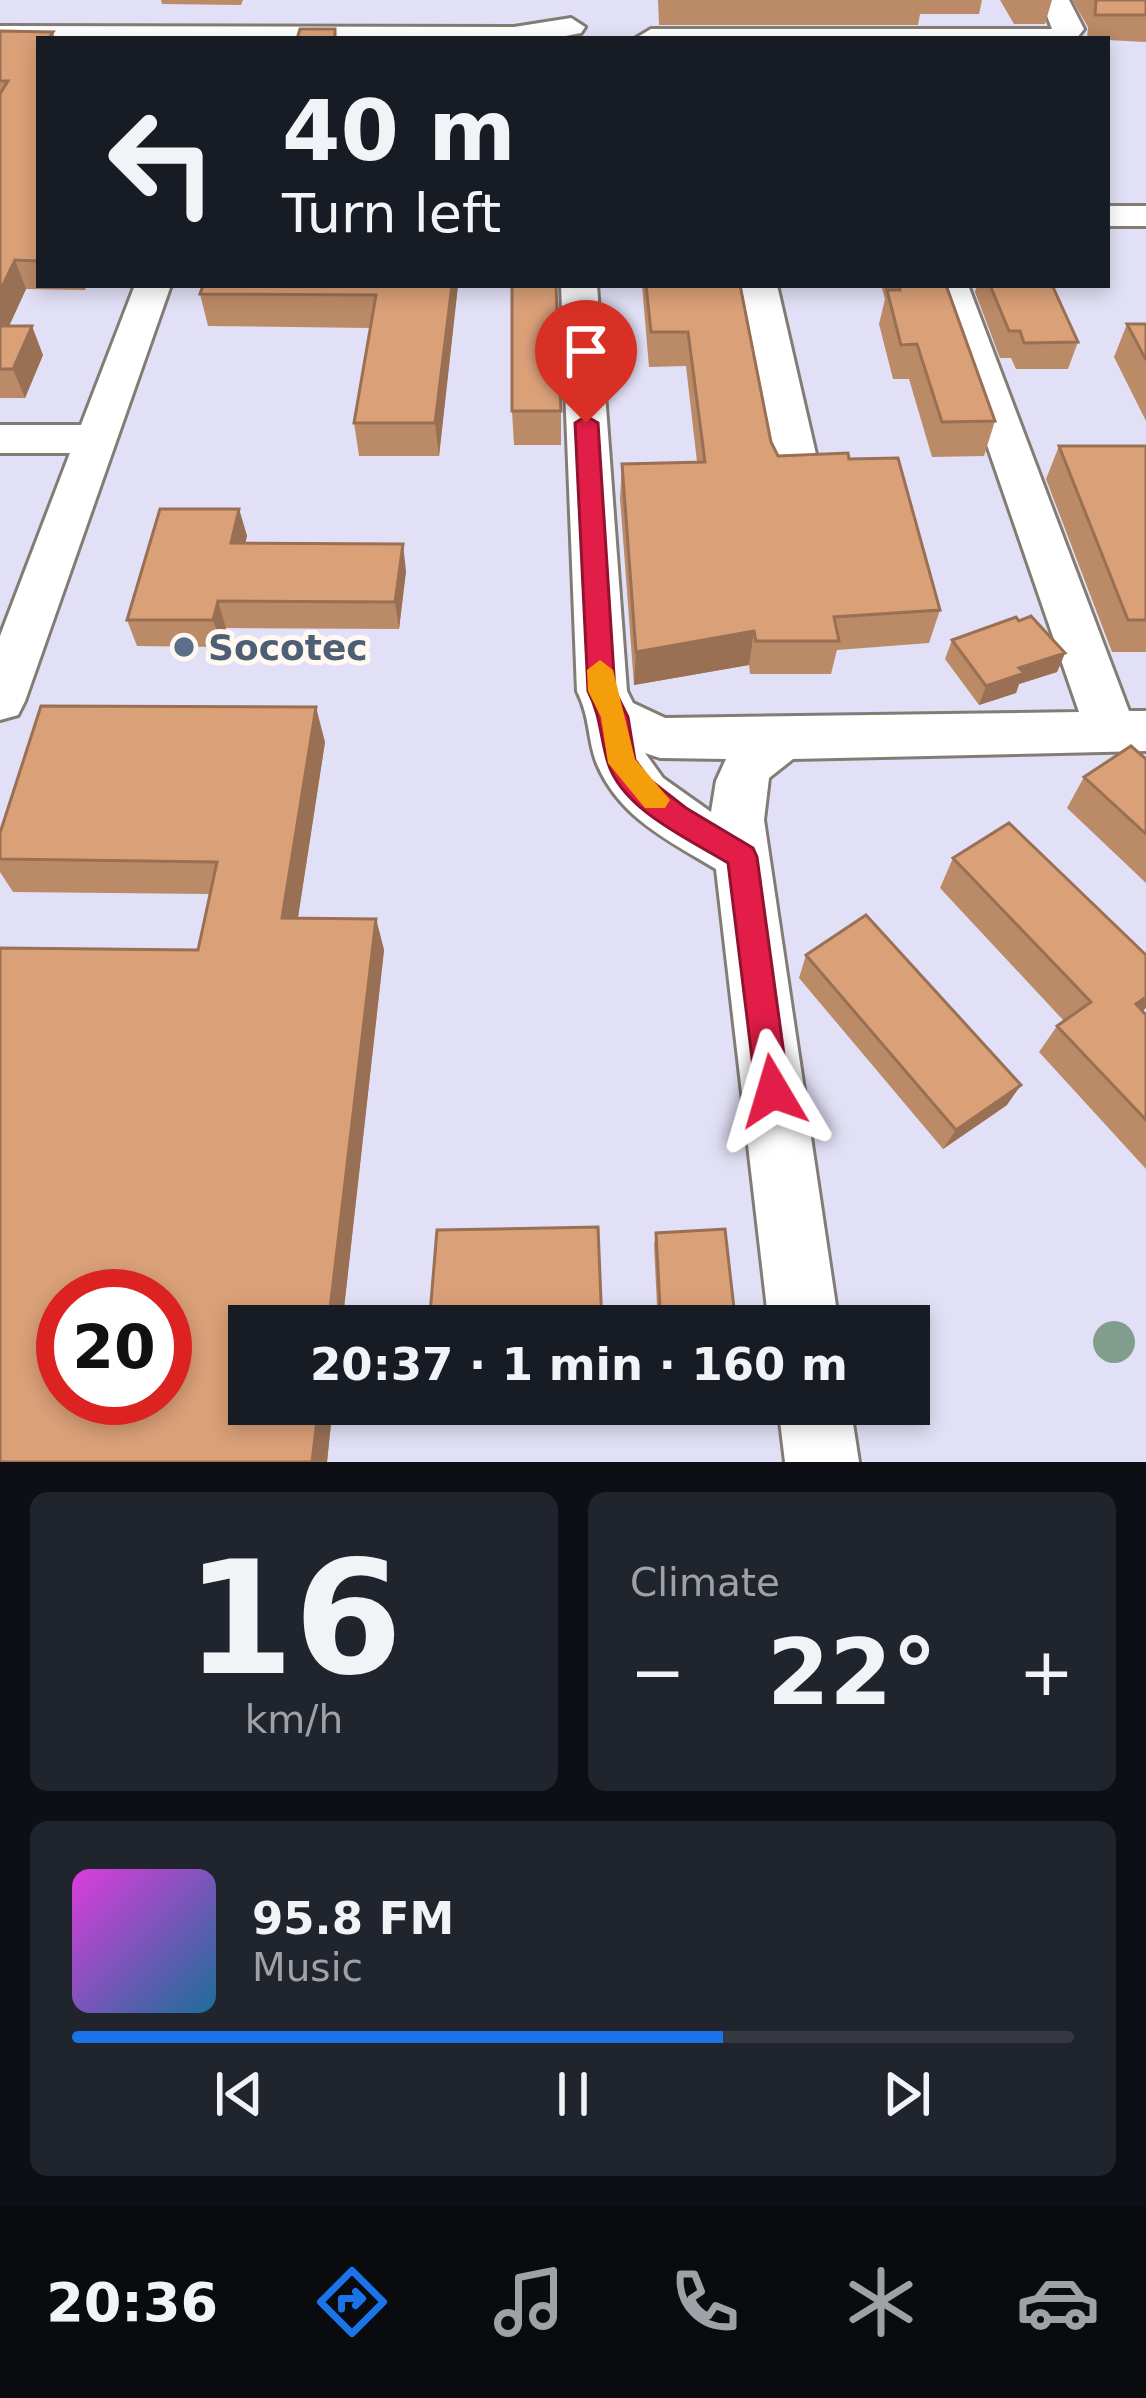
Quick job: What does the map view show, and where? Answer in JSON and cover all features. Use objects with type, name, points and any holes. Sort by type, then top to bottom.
[{"type":"street","points":[[286,35],[296,0]]},
{"type":"street","points":[[1055,0],[1070,29],[1062,36]]},
{"type":"street","points":[[356,35],[367,6]]},
{"type":"street","points":[[266,36],[514,36],[568,16],[521,6]]},
{"type":"street","points":[[12,35],[178,36]]},
{"type":"street","points":[[1110,216],[1146,216]]},
{"type":"street","points":[[0,700],[152,288]]},
{"type":"street","points":[[579,288],[600,672],[602,691],[615,717],[622,763],[640,788],[742,857]]},
{"type":"street","points":[[760,288],[797,463]]},
{"type":"street","points":[[615,717],[660,738],[1128,731],[951,288]]},
{"type":"street","points":[[0,440],[96,440]]},
{"type":"street","points":[[784,739],[761,750],[740,776],[737,820],[801,1305]]},
{"type":"street","points":[[817,1425],[822,1462]]},
{"type":"shaded area","points":[[0,0],[1146,0],[1146,1462],[0,1462]]},
{"type":"building","points":[[1096,0],[1146,0],[1146,15],[1095,15]]},
{"type":"building","points":[[300,29],[335,29],[335,36],[298,36]]},
{"type":"building","points":[[0,31],[53,32],[36,36],[36,261],[15,260],[0,291],[0,94],[8,81],[0,81]]},
{"type":"building","points":[[202,288],[452,288],[435,423],[354,423],[376,295],[200,294]]},
{"type":"building","points":[[512,288],[556,288],[561,411],[512,411]]},
{"type":"building","points":[[646,288],[741,288],[771,442],[778,456],[848,453],[849,459],[898,458],[940,610],[834,617],[839,641],[756,641],[754,631],[636,652],[622,464],[705,462],[688,332],[651,332]]},
{"type":"building","points":[[947,288],[995,421],[942,422],[917,344],[901,345],[887,290]]},
{"type":"building","points":[[991,288],[1053,288],[1078,342],[1024,343],[1020,331],[1009,331]]},
{"type":"building","points":[[1127,324],[1146,324],[1146,360]]},
{"type":"building","points":[[0,326],[32,326],[13,369],[0,369]]},
{"type":"building","points":[[1059,446],[1146,446],[1146,620],[1128,620]]},
{"type":"building","points":[[160,509],[239,509],[231,543],[403,544],[395,602],[218,601],[213,620],[127,620]]},
{"type":"building","points":[[1031,616],[1065,653],[1019,668],[1024,673],[986,686],[952,640]]},
{"type":"building","points":[[41,706],[316,707],[282,918],[376,919],[330,1305],[228,1305],[228,1425],[316,1425],[312,1462],[0,1462],[0,948],[198,950],[217,862],[0,859],[0,833]]},
{"type":"building","points":[[1131,746],[1146,759],[1146,834],[1084,777]]},
{"type":"building","points":[[1009,823],[1146,955],[1146,997],[1136,1004],[1146,1015],[1146,1120],[1057,1026],[1091,1002],[953,858]]},
{"type":"building","points":[[866,915],[1021,1085],[956,1130],[806,955]]},
{"type":"building","points":[[598,1227],[601,1305],[431,1305],[437,1230]]},
{"type":"building","points":[[725,1229],[734,1305],[660,1305],[656,1233]]},
{"type":"slow traffic","points":[[600,670],[602,691],[615,717],[622,763],[655,800]]},
{"type":"place","name":"Socotec","points":[[184,647]]},
{"type":"route","points":[[586,423],[602,691],[615,717],[622,763],[640,788],[742,857],[773,1091]]}]
